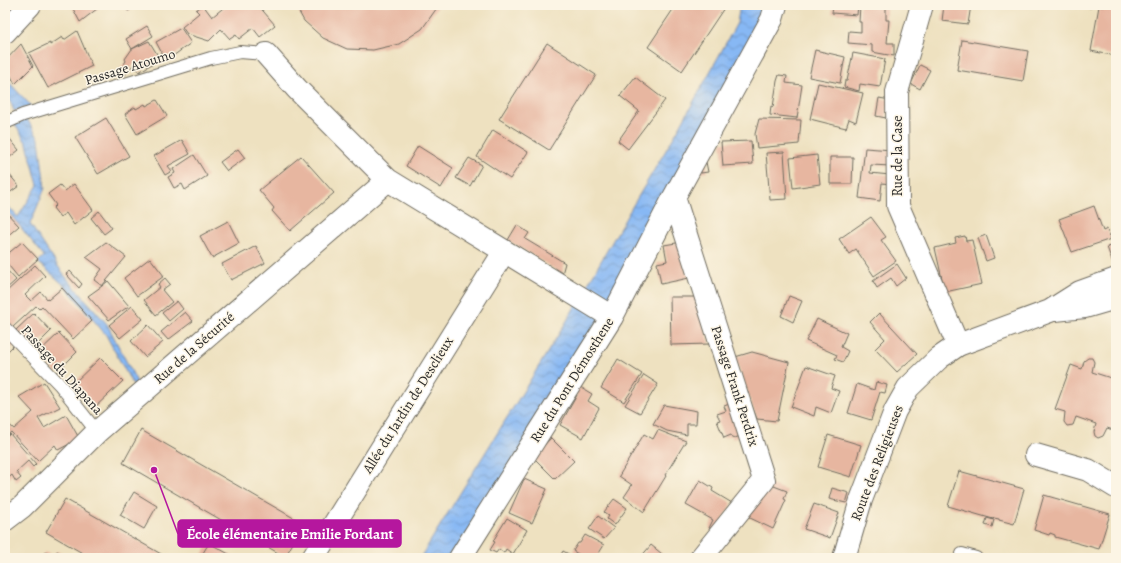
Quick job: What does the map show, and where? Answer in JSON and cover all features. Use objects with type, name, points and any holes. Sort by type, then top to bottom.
[{"type":"street","points":[[5,32],[30,5]]},
{"type":"street","name":"Rue du Pont Démosthene","points":[[460,558],[612,317],[674,197],[772,19],[776,5]]},
{"type":"street","name":"Rue de la Case","points":[[922,5],[897,92],[898,206],[958,345]]},
{"type":"street","points":[[266,54],[297,89],[388,180],[612,317]]},
{"type":"street","name":"Rue de la Sécurité","points":[[5,520],[22,506],[97,432],[388,180]]},
{"type":"street","name":"Passage Frank Perdrix","points":[[674,197],[764,480],[701,558]]},
{"type":"street","name":"Allée du Jardin de Desclieux","points":[[313,558],[504,252]]},
{"type":"street","name":"Route des Religieuses","points":[[844,558],[861,500],[895,410],[908,388],[939,358],[958,345],[1050,311],[1080,292],[1116,279]]},
{"type":"street","name":"Route des Religieuses","points":[[1050,311],[1085,307],[1116,298]]},
{"type":"street","points":[[1036,455],[1088,470],[1116,487]]},
{"type":"lane","name":"Passage Atoumo","points":[[5,123],[22,115],[211,58],[240,52],[266,54]]},
{"type":"lane","name":"Passage du Diapana","points":[[5,328],[60,385],[97,432]]},
{"type":"lane","points":[[961,558],[962,554],[976,558]]},
{"type":"water","points":[[740,5],[768,5],[617,297],[455,558],[420,558],[565,324],[678,130],[737,23]]},
{"type":"water","points":[[5,78],[31,106],[14,111],[5,88]]},
{"type":"water","points":[[27,119],[39,139],[45,188],[30,224],[64,275],[107,324],[138,384],[134,387],[106,335],[65,286],[38,262],[44,256],[5,208],[5,203],[18,217],[38,185],[27,144],[14,123]]},
{"type":"building","points":[[71,5],[102,5],[80,22]]},
{"type":"building","points":[[124,5],[138,5],[128,11]]},
{"type":"building","points":[[203,5],[212,17],[227,5],[258,5],[275,25],[260,37],[253,28],[239,39],[236,35],[230,39],[221,29],[209,41],[187,34],[182,27],[199,13],[196,10]]},
{"type":"building","points":[[295,5],[439,5],[422,29],[399,44],[373,50],[347,49],[323,38],[304,21]]},
{"type":"building","points":[[676,5],[726,5],[682,71],[648,47]]},
{"type":"building","points":[[833,5],[858,5],[857,15],[832,13]]},
{"type":"building","points":[[860,5],[886,5],[886,20],[889,20],[887,43],[894,43],[894,56],[872,52],[872,45],[848,43],[849,31],[861,32],[861,22],[859,22]]},
{"type":"building","points":[[944,5],[971,5],[968,24],[942,21]]},
{"type":"building","points":[[1071,5],[1092,5],[1091,8]]},
{"type":"building","points":[[1103,5],[1116,5],[1116,56],[1091,51],[1099,6],[1103,7]]},
{"type":"building","points":[[147,26],[153,36],[132,49],[126,39]]},
{"type":"building","points":[[181,28],[191,43],[166,61],[156,42]]},
{"type":"building","points":[[77,31],[92,66],[48,88],[29,53],[50,43],[50,45],[62,37],[64,40]]},
{"type":"building","points":[[962,40],[1028,51],[1023,81],[957,70]]},
{"type":"building","points":[[149,41],[160,59],[139,72],[134,64],[125,75],[119,71],[132,49]]},
{"type":"building","points":[[547,43],[596,75],[549,150],[499,119]]},
{"type":"building","points":[[21,44],[33,66],[15,84],[5,65],[5,61]]},
{"type":"building","points":[[815,50],[845,57],[840,83],[809,77]]},
{"type":"building","points":[[853,53],[885,59],[880,87],[860,84],[859,91],[844,87],[845,81],[847,81]]},
{"type":"building","points":[[920,65],[930,70],[920,89],[911,84]]},
{"type":"building","points":[[779,75],[787,76],[786,83],[802,85],[797,118],[770,115]]},
{"type":"building","points":[[635,77],[665,100],[628,149],[618,141],[639,111],[620,96]]},
{"type":"building","points":[[818,83],[863,93],[856,122],[849,119],[846,128],[810,119]]},
{"type":"building","points":[[879,98],[890,100],[886,118],[876,116]]},
{"type":"building","points":[[157,100],[167,116],[137,134],[125,114],[135,107],[136,109],[145,104],[146,106]]},
{"type":"building","points":[[106,118],[129,156],[98,174],[75,137]]},
{"type":"building","points":[[759,119],[801,120],[799,144],[757,148],[755,134]]},
{"type":"building","points":[[493,130],[528,152],[510,179],[477,157]]},
{"type":"building","points":[[5,133],[19,150],[5,161]]},
{"type":"building","points":[[182,140],[190,154],[168,166],[172,171],[165,175],[154,156]]},
{"type":"building","points":[[751,141],[753,164],[723,166],[721,142]]},
{"type":"building","points":[[418,146],[453,168],[441,188],[406,166]]},
{"type":"building","points":[[865,148],[892,150],[891,166],[871,165],[870,173],[890,175],[890,184],[882,183],[880,201],[859,198]]},
{"type":"building","points":[[238,149],[245,158],[227,171],[220,162]]},
{"type":"building","points":[[784,152],[787,199],[770,200],[766,153]]},
{"type":"building","points":[[194,155],[207,176],[185,190],[182,184],[174,188],[168,177],[175,173],[173,169]]},
{"type":"building","points":[[817,155],[820,184],[793,188],[790,158]]},
{"type":"building","points":[[301,156],[334,193],[290,231],[272,211],[274,208],[259,190]]},
{"type":"building","points":[[830,157],[853,157],[852,184],[830,184]]},
{"type":"building","points":[[469,158],[482,165],[470,186],[456,178]]},
{"type":"building","points":[[706,162],[708,172],[701,173],[699,164]]},
{"type":"building","points":[[8,173],[19,186],[5,196],[5,175]]},
{"type":"building","points":[[74,184],[93,210],[74,225],[66,213],[60,217],[53,208],[56,205],[48,194],[60,185],[65,191]]},
{"type":"building","points":[[1094,206],[1103,231],[1107,229],[1111,239],[1072,252],[1059,219]]},
{"type":"building","points":[[5,211],[19,226],[5,238]]},
{"type":"building","points":[[99,211],[112,228],[104,234],[91,218]]},
{"type":"building","points":[[871,217],[886,237],[881,240],[896,261],[874,276],[856,249],[849,254],[839,239]]},
{"type":"building","points":[[228,221],[239,243],[212,258],[200,236]]},
{"type":"building","points":[[517,225],[529,233],[525,239],[565,263],[562,274],[508,240]]},
{"type":"building","points":[[986,235],[994,258],[986,261],[978,238]]},
{"type":"building","points":[[965,236],[966,241],[972,240],[982,284],[945,292],[935,248],[956,243],[955,238]]},
{"type":"building","points":[[22,242],[38,259],[18,277],[5,261],[5,256]]},
{"type":"building","points":[[106,242],[126,257],[102,286],[94,280],[102,269],[86,257]]},
{"type":"building","points":[[682,242],[689,278],[661,284],[657,263],[667,261],[664,245]]},
{"type":"building","points":[[1116,244],[1116,263],[1113,264],[1107,247]]},
{"type":"building","points":[[256,246],[265,263],[231,280],[222,264]]},
{"type":"building","points":[[150,258],[164,276],[137,296],[124,278]]},
{"type":"building","points":[[897,264],[906,278],[896,286],[891,278],[877,288],[873,281]]},
{"type":"building","points":[[35,265],[45,276],[25,295],[31,301],[41,292],[48,300],[62,288],[92,321],[73,339],[42,306],[39,309],[36,306],[13,327],[5,319],[5,293]]},
{"type":"building","points":[[5,268],[16,280],[5,290]]},
{"type":"building","points":[[70,271],[82,284],[79,288],[66,274]]},
{"type":"building","points":[[165,278],[170,284],[162,290],[172,302],[156,315],[144,300],[160,287],[158,284]]},
{"type":"building","points":[[108,281],[129,306],[109,320],[88,296]]},
{"type":"building","points":[[789,296],[802,301],[793,322],[781,316]]},
{"type":"building","points":[[670,297],[696,297],[710,344],[671,345]]},
{"type":"building","points":[[177,301],[183,309],[169,321],[162,313]]},
{"type":"building","points":[[132,306],[143,319],[120,338],[109,325]]},
{"type":"building","points":[[185,312],[193,321],[168,340],[161,332]]},
{"type":"building","points":[[34,313],[51,331],[33,349],[16,330]]},
{"type":"building","points":[[879,313],[917,354],[897,372],[875,349],[885,339],[870,322]]},
{"type":"building","points":[[817,319],[847,333],[841,347],[848,351],[843,362],[835,359],[837,355],[806,341]]},
{"type":"building","points":[[148,325],[163,342],[145,357],[131,341]]},
{"type":"building","points":[[5,333],[15,344],[5,354]]},
{"type":"building","points":[[59,333],[77,352],[56,373],[38,353]]},
{"type":"building","points":[[752,352],[789,362],[777,421],[757,419],[748,395],[735,357]]},
{"type":"building","points":[[100,358],[123,381],[94,408],[72,385]]},
{"type":"building","points":[[1088,358],[1092,358],[1094,362],[1092,372],[1114,379],[1116,373],[1116,431],[1107,428],[1103,436],[1098,438],[1095,436],[1094,432],[1096,424],[1076,417],[1073,425],[1067,426],[1064,422],[1065,412],[1055,409],[1071,365],[1082,369],[1084,361]]},
{"type":"building","points":[[618,359],[642,374],[624,402],[601,388]]},
{"type":"building","points":[[806,366],[835,376],[831,388],[839,391],[831,413],[816,407],[814,416],[791,407]]},
{"type":"building","points":[[644,375],[658,384],[640,413],[625,405]]},
{"type":"building","points":[[44,382],[60,407],[38,418],[44,428],[66,415],[79,438],[58,450],[55,445],[38,461],[11,432],[5,437],[5,421],[14,429],[33,412],[19,397]]},
{"type":"building","points":[[876,382],[887,385],[885,393],[880,392],[871,420],[848,413],[857,384],[874,390]]},
{"type":"building","points":[[577,385],[592,394],[588,401],[599,408],[583,438],[560,425],[577,395],[573,392]]},
{"type":"building","points":[[732,403],[744,434],[733,439],[731,435],[724,438],[717,421],[720,420],[717,414],[726,411],[724,406]]},
{"type":"building","points":[[664,405],[697,411],[696,424],[687,424],[687,435],[667,431],[653,424]]},
{"type":"building","points":[[141,430],[304,524],[285,557],[123,463]]},
{"type":"building","points":[[658,430],[686,441],[644,512],[624,497],[632,485],[619,476],[644,434],[653,439]]},
{"type":"building","points":[[10,434],[36,464],[33,467],[28,461],[16,472],[21,478],[16,482],[12,475],[5,481],[5,438]]},
{"type":"building","points":[[828,435],[861,445],[851,477],[818,467]]},
{"type":"building","points":[[551,438],[574,461],[555,479],[533,457]]},
{"type":"building","points":[[959,471],[1024,489],[1014,524],[948,506]]},
{"type":"building","points":[[524,479],[547,489],[532,523],[509,513]]},
{"type":"building","points":[[700,480],[713,488],[712,491],[732,503],[716,533],[709,528],[713,520],[686,505]]},
{"type":"building","points":[[766,483],[787,491],[784,499],[786,500],[773,529],[748,517],[761,489]]},
{"type":"building","points":[[832,488],[849,493],[846,503],[829,499]]},
{"type":"building","points":[[134,492],[157,506],[144,529],[120,515]]},
{"type":"building","points":[[1044,495],[1110,514],[1099,549],[1055,537],[1055,535],[1050,533],[1049,535],[1034,530]]},
{"type":"building","points":[[65,499],[168,558],[91,558],[46,532]]},
{"type":"building","points":[[614,499],[627,508],[615,525],[607,519],[609,516],[604,512]]},
{"type":"building","points":[[814,504],[839,513],[830,538],[804,529]]},
{"type":"building","points":[[598,516],[614,528],[604,539],[589,529]]},
{"type":"building","points":[[507,518],[527,530],[513,554],[506,549],[504,553],[499,549],[496,553],[490,550],[495,542],[493,541]]},
{"type":"building","points":[[987,518],[994,520],[992,527],[985,525]]},
{"type":"building","points":[[585,535],[604,545],[596,558],[585,558],[573,551]]},
{"type":"building","points":[[209,543],[236,558],[200,558]]},
{"type":"building","points":[[651,545],[667,558],[640,558]]},
{"type":"building","points":[[57,551],[68,558],[41,558],[45,552],[54,556]]},
{"type":"building","points":[[563,551],[576,558],[559,558]]},
{"type":"place","name":"École élémentaire Emilie Fordant","points":[[154,470]]}]
